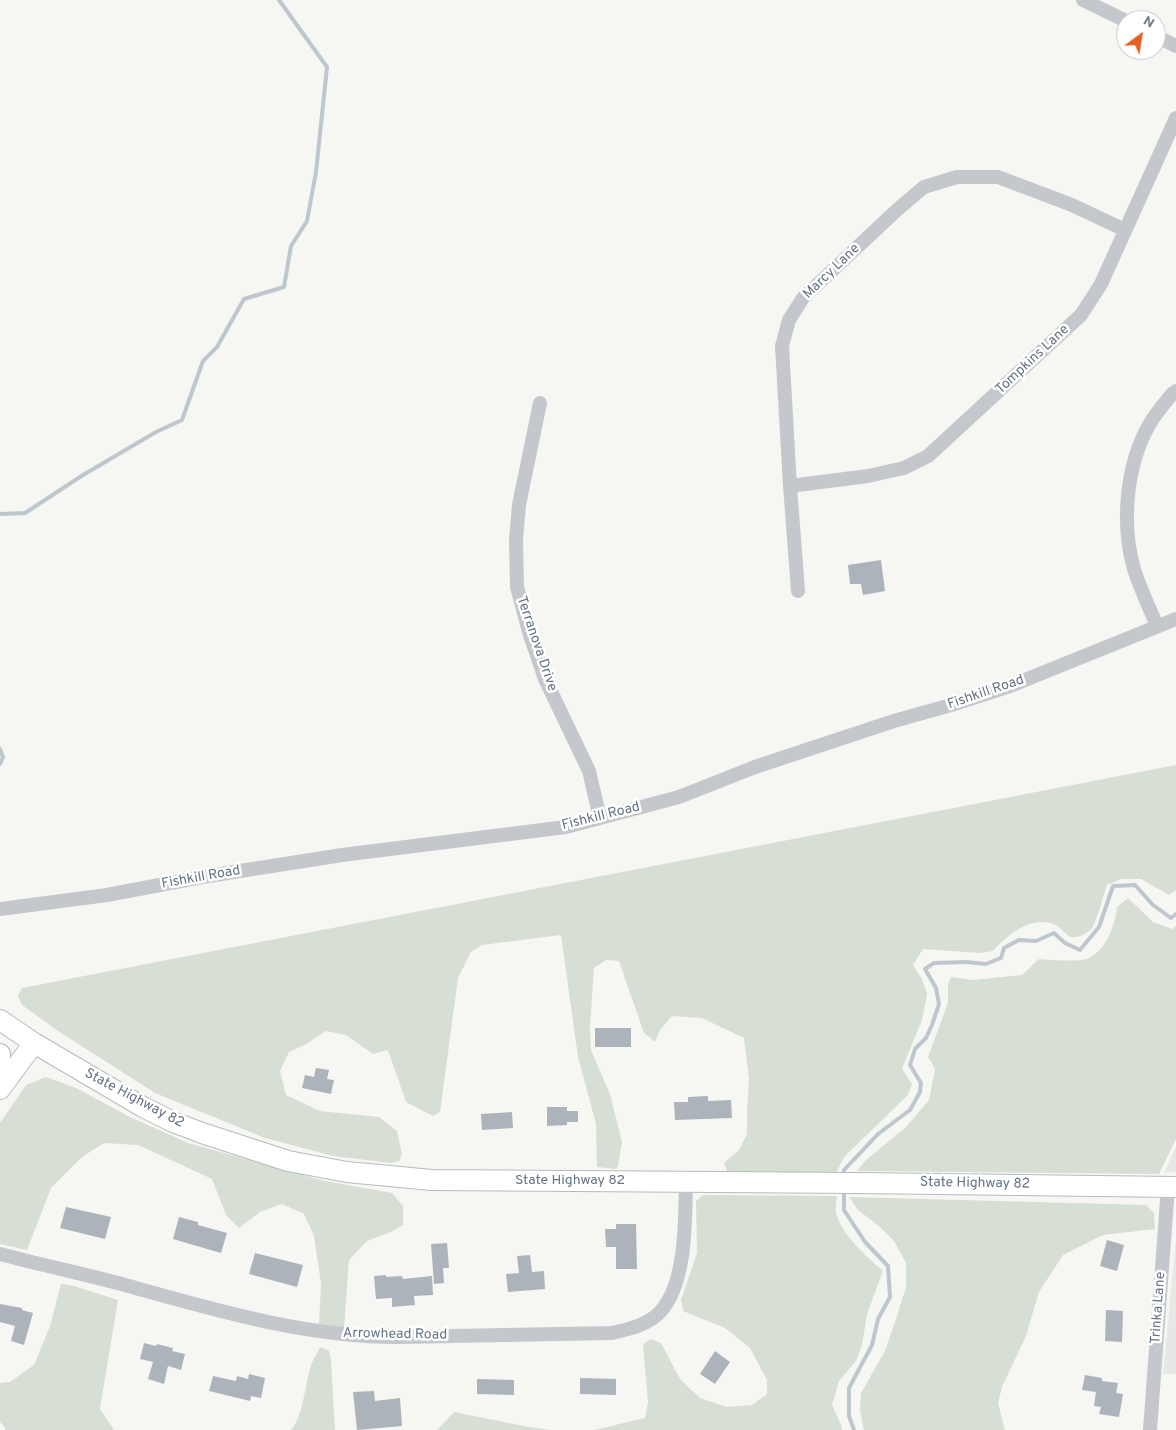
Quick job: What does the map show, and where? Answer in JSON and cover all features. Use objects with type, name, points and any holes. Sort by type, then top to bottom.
[{"type":"main road","name":"State Highway 82","points":[[0,1020],[143,1107],[173,1122],[202,1134],[288,1161],[347,1172],[418,1179],[1172,1187]]},
{"type":"main road","points":[[0,1089],[34,1042]]},
{"type":"main road","points":[[0,1054],[0,1070]]},
{"type":"street","points":[[1083,0],[1116,16]]},
{"type":"street","name":"Tompkins Lane","points":[[790,486],[868,476],[904,468],[928,456],[1081,315],[1101,284],[1176,118]]},
{"type":"street","name":"Marcy Lane","points":[[798,591],[782,346],[789,320],[803,298],[924,187],[957,178],[998,177],[1072,204],[1125,230]]},
{"type":"street","points":[[1157,626],[1134,569],[1126,526],[1128,492],[1135,457],[1149,424],[1176,391]]},
{"type":"street","name":"Terranova Drive","points":[[540,403],[519,505],[516,539],[517,587],[529,632],[545,679],[588,771],[600,818]]},
{"type":"street","name":"Fishkill Road","points":[[0,909],[107,895],[202,877],[342,856],[566,827],[679,797],[756,767],[848,736],[1010,686],[1176,619]]},
{"type":"street","name":"Arrowhead Road","points":[[0,1254],[244,1316],[294,1328],[333,1334],[399,1337],[612,1333],[635,1328],[652,1319],[661,1311],[675,1288],[683,1246],[686,1182]]},
{"type":"street","name":"Trinka Lane","points":[[1150,1430],[1172,1187]]},
{"type":"shaded area","points":[[1176,765],[1176,890],[1169,895],[1141,879],[1122,879],[1107,885],[1094,925],[1085,934],[1077,937],[1069,936],[1056,925],[1038,922],[1029,924],[1013,933],[993,951],[979,953],[923,949],[913,965],[922,979],[927,994],[922,1020],[902,1069],[912,1084],[908,1095],[844,1157],[836,1173],[746,1175],[727,1171],[724,1163],[739,1150],[747,1134],[749,1079],[744,1038],[702,1018],[672,1016],[660,1030],[655,1042],[644,1033],[619,961],[606,960],[594,968],[590,1027],[591,1050],[610,1094],[622,1142],[618,1166],[615,1169],[597,1167],[596,1124],[578,1057],[561,935],[482,945],[471,952],[458,978],[440,1112],[433,1116],[406,1102],[388,1050],[373,1054],[346,1035],[326,1031],[305,1045],[289,1052],[280,1071],[286,1095],[320,1111],[379,1117],[397,1131],[402,1154],[399,1161],[391,1163],[333,1156],[265,1138],[155,1093],[58,1031],[22,1005],[18,996],[22,988]]},
{"type":"shaded area","points":[[1128,898],[1153,922],[1172,929],[1176,926],[1176,1139],[1159,1174],[857,1171],[866,1160],[905,1128],[929,1100],[935,1069],[928,1057],[948,1003],[948,985],[951,977],[973,980],[1022,975],[1039,959],[1070,961],[1082,960],[1093,956],[1099,951],[1112,930],[1117,907]]},
{"type":"shaded area","points":[[46,1077],[76,1088],[130,1117],[188,1143],[325,1181],[392,1193],[403,1206],[403,1225],[391,1232],[367,1241],[349,1260],[344,1327],[319,1326],[321,1283],[314,1236],[304,1214],[282,1204],[260,1212],[239,1228],[226,1215],[212,1179],[138,1145],[104,1143],[82,1157],[51,1188],[27,1250],[0,1244],[0,1123],[26,1085]]},
{"type":"shaded area","points":[[1176,1146],[1176,1172],[1164,1173]]},
{"type":"shaded area","points":[[703,1195],[837,1196],[836,1212],[843,1228],[855,1244],[883,1271],[867,1314],[862,1345],[856,1361],[839,1381],[832,1405],[842,1430],[594,1430],[645,1418],[648,1402],[643,1344],[651,1339],[661,1343],[680,1379],[700,1398],[727,1407],[752,1405],[767,1394],[767,1380],[750,1348],[725,1328],[683,1311],[681,1300],[697,1253],[696,1201]]},
{"type":"shaded area","points":[[849,1197],[1146,1205],[1154,1213],[1155,1229],[1103,1235],[1063,1255],[1039,1292],[1026,1336],[1002,1387],[998,1403],[1005,1430],[864,1430],[860,1410],[861,1393],[885,1351],[906,1287],[906,1263],[894,1241],[879,1226],[858,1210]]},
{"type":"shaded area","points":[[1176,1239],[1176,1374],[1163,1374]]},
{"type":"shaded area","points":[[61,1284],[74,1286],[118,1300],[100,1409],[114,1430],[5,1430],[5,1427],[0,1422],[0,1383],[10,1382],[34,1365],[50,1326]]},
{"type":"shaded area","points":[[320,1347],[329,1351],[331,1360],[335,1430],[291,1430],[298,1417],[311,1366]]},
{"type":"shaded area","points":[[454,1412],[529,1427],[551,1430],[437,1430]]},
{"type":"building","points":[[881,560],[885,591],[863,595],[861,584],[850,584],[848,565]]},
{"type":"building","points":[[595,1028],[631,1028],[631,1047],[595,1047]]},
{"type":"building","points":[[316,1068],[329,1070],[327,1079],[334,1080],[331,1094],[302,1088],[305,1075],[314,1077]]},
{"type":"building","points":[[708,1096],[708,1101],[731,1100],[732,1118],[675,1120],[674,1102],[688,1102],[688,1097]]},
{"type":"building","points":[[547,1107],[567,1107],[567,1111],[578,1111],[578,1122],[567,1122],[567,1125],[547,1126]]},
{"type":"building","points":[[512,1112],[513,1128],[482,1130],[481,1114]]},
{"type":"building","points":[[66,1207],[111,1217],[105,1239],[60,1228]]},
{"type":"building","points":[[179,1217],[198,1222],[198,1225],[227,1233],[221,1253],[173,1239]]},
{"type":"building","points":[[616,1224],[636,1224],[637,1269],[616,1269],[616,1247],[606,1247],[605,1229],[616,1229]]},
{"type":"building","points":[[1107,1240],[1124,1245],[1117,1271],[1100,1266]]},
{"type":"building","points":[[447,1243],[449,1268],[443,1268],[444,1283],[434,1284],[431,1244]]},
{"type":"building","points":[[255,1253],[303,1265],[297,1287],[249,1274]]},
{"type":"building","points":[[530,1255],[532,1272],[544,1271],[545,1289],[508,1292],[506,1274],[519,1273],[517,1256]]},
{"type":"building","points":[[386,1275],[386,1277],[402,1276],[403,1279],[432,1276],[433,1295],[414,1296],[415,1305],[392,1307],[392,1298],[376,1299],[374,1276]]},
{"type":"building","points":[[0,1304],[22,1308],[22,1310],[33,1313],[24,1345],[11,1341],[15,1326],[0,1322]]},
{"type":"building","points":[[1106,1310],[1123,1311],[1122,1342],[1105,1341]]},
{"type":"building","points":[[144,1343],[173,1348],[172,1351],[185,1354],[181,1370],[168,1366],[164,1384],[148,1379],[153,1362],[140,1359]]},
{"type":"building","points":[[715,1351],[730,1362],[715,1384],[700,1374]]},
{"type":"building","points":[[249,1374],[265,1378],[261,1398],[251,1396],[250,1401],[209,1391],[213,1376],[236,1381],[237,1376],[248,1379]]},
{"type":"building","points":[[1085,1375],[1102,1378],[1102,1381],[1118,1383],[1116,1393],[1123,1394],[1119,1417],[1099,1414],[1101,1407],[1094,1406],[1096,1392],[1082,1390]]},
{"type":"building","points":[[580,1378],[616,1379],[616,1395],[580,1394]]},
{"type":"building","points":[[477,1379],[514,1380],[514,1395],[477,1394]]},
{"type":"building","points":[[374,1391],[375,1401],[400,1398],[402,1426],[357,1430],[353,1392]]},
{"type":"waterway","points":[[0,514],[25,513],[83,475],[156,432],[182,420],[203,361],[217,347],[244,299],[284,287],[291,246],[307,221],[316,172],[327,67],[279,0]]},
{"type":"waterway","points":[[0,749],[3,757],[0,764]]},
{"type":"waterway","points":[[844,1178],[844,1170],[878,1134],[910,1110],[920,1092],[921,1083],[910,1065],[915,1049],[926,1038],[939,1004],[936,988],[925,969],[934,963],[967,962],[986,964],[1001,958],[1004,948],[1019,940],[1036,941],[1054,933],[1065,943],[1080,950],[1099,927],[1113,886],[1135,885],[1153,905],[1171,918],[1176,914]]},
{"type":"waterway","points":[[844,1190],[844,1210],[865,1242],[888,1266],[890,1297],[878,1319],[872,1345],[849,1388],[849,1416],[854,1430]]}]
